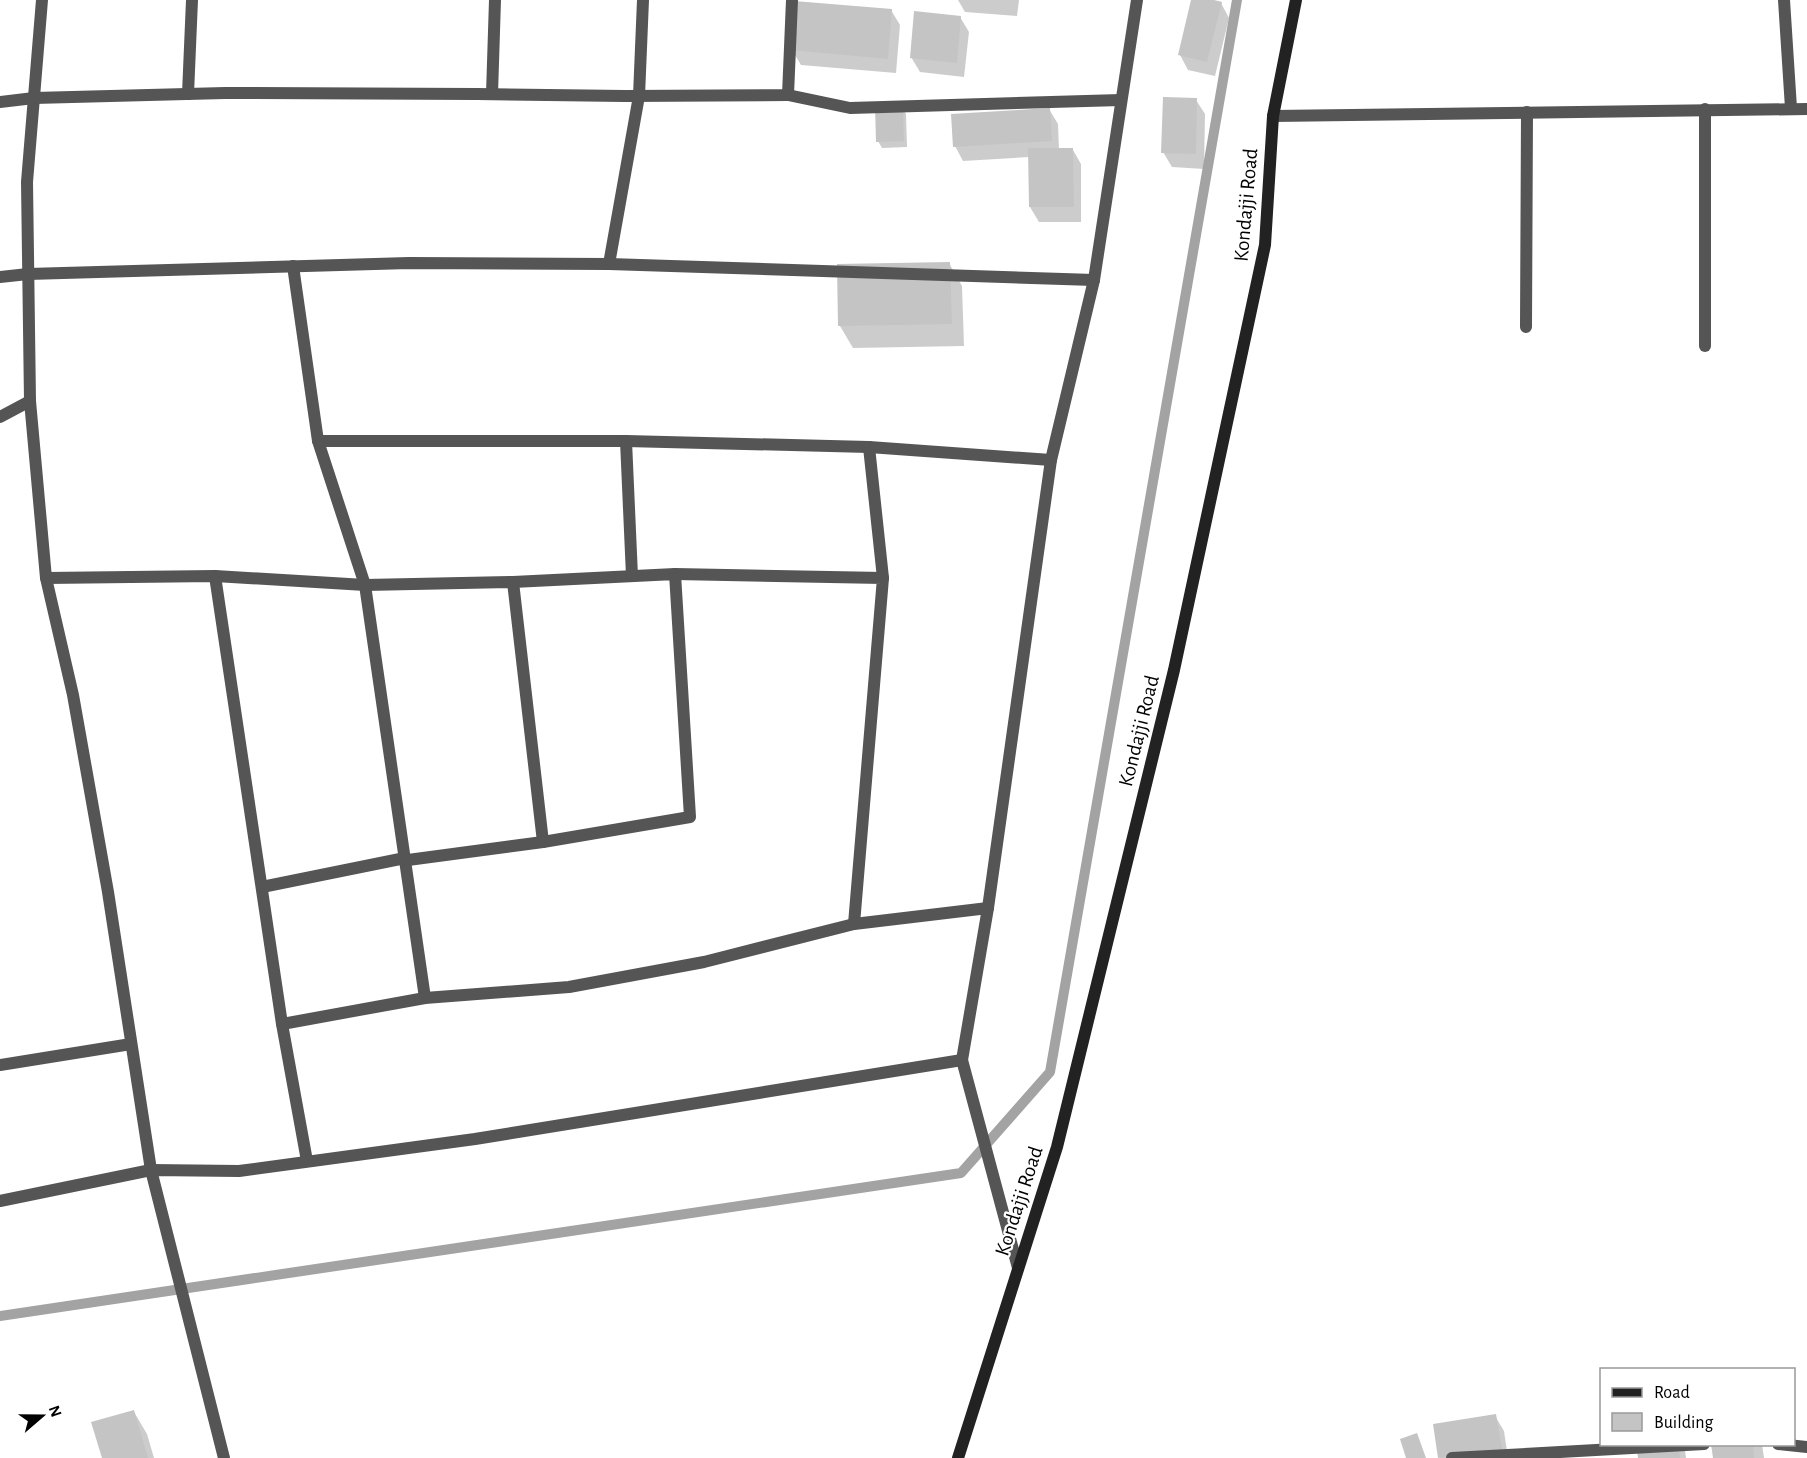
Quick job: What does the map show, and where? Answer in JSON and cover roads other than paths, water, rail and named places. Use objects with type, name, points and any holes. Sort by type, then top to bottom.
[{"type":"street","points":[[42,0],[27,182],[30,401],[46,578],[73,695],[108,892],[151,1170],[224,1458]]},
{"type":"street","points":[[188,94],[192,0]]},
{"type":"street","points":[[492,94],[495,0]]},
{"type":"street","points":[[609,264],[639,96],[643,0]]},
{"type":"street","points":[[788,95],[792,0]]},
{"type":"street","points":[[1018,1268],[962,1059],[988,908],[1051,460],[1094,280],[1137,0]]},
{"type":"street","name":"Kondajji Road","points":[[957,1458],[1057,1148],[1176,659],[1265,245],[1273,116],[1296,0]]},
{"type":"street","points":[[1784,0],[1791,108]]},
{"type":"street","points":[[0,102],[34,98],[188,94],[788,95],[850,108],[1121,100]]},
{"type":"street","points":[[1273,116],[1807,108]]},
{"type":"street","points":[[1705,109],[1705,346]]},
{"type":"street","points":[[1526,327],[1527,112]]},
{"type":"street","points":[[0,277],[28,274],[409,263],[609,264],[1094,280]]},
{"type":"street","points":[[293,266],[318,441],[365,585],[425,998]]},
{"type":"street","points":[[0,417],[30,401]]},
{"type":"street","points":[[318,441],[626,441],[869,447],[1051,460]]},
{"type":"street","points":[[626,441],[632,576]]},
{"type":"street","points":[[854,924],[883,578],[869,447]]},
{"type":"street","points":[[46,578],[215,576],[365,585],[513,582],[675,574],[883,578]]},
{"type":"street","points":[[262,887],[405,858],[408,860],[543,842],[690,817],[675,574]]},
{"type":"street","points":[[215,576],[282,1024],[307,1161]]},
{"type":"street","points":[[513,582],[543,842]]},
{"type":"street","points":[[282,1024],[425,998],[569,987],[704,962],[854,924],[988,908]]},
{"type":"street","points":[[0,1065],[131,1044]]},
{"type":"street","points":[[0,1201],[151,1170],[240,1171],[475,1138],[962,1059]]},
{"type":"street","points":[[1452,1458],[1672,1446]]},
{"type":"street","points":[[1785,1446],[1802,1451]]},
{"type":"waterway","points":[[0,1316],[961,1173],[1050,1072],[1237,0]]}]
